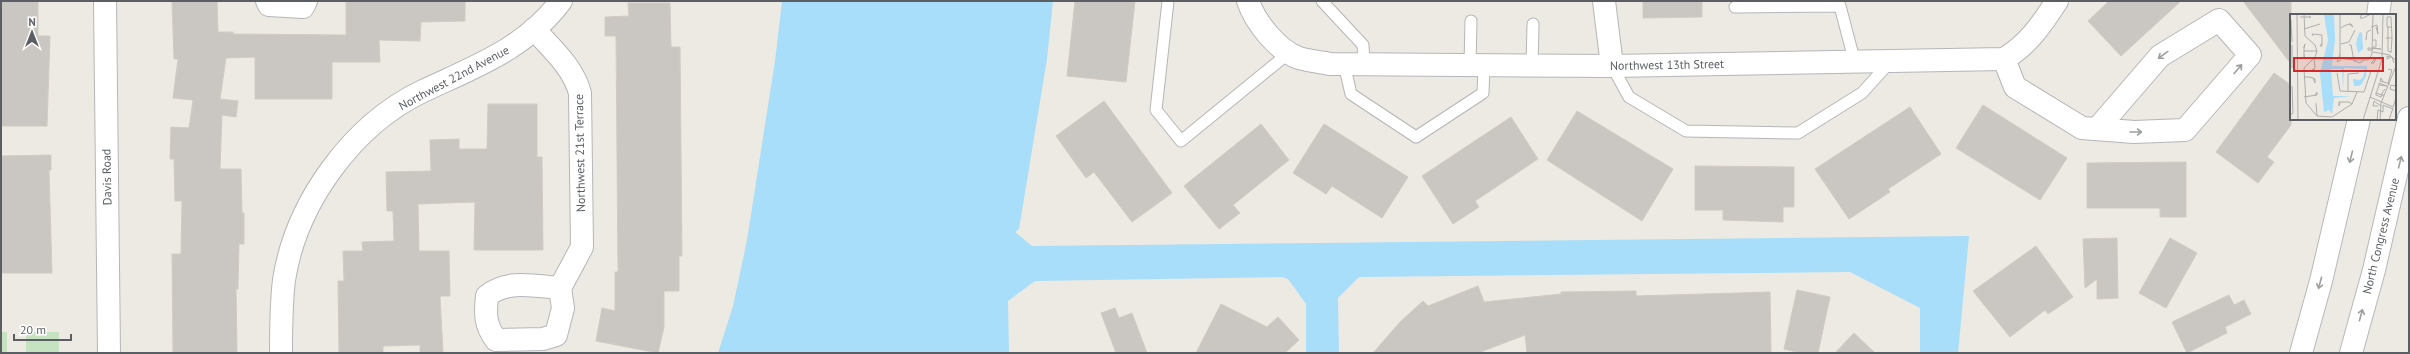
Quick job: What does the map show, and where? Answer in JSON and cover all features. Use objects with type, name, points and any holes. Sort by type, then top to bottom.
[{"type":"street","name":"Davis Road","points":[[105,1],[109,353]]},
{"type":"street","points":[[267,1],[269,5],[303,7],[306,1]]},
{"type":"street","name":"Northwest 22nd Avenue","points":[[281,353],[284,279],[292,246],[315,196],[342,156],[366,132],[392,110],[421,92],[483,65],[512,47],[534,29],[561,1]]},
{"type":"street","name":"Northwest 13th Street","points":[[1248,1],[1261,28],[1290,52],[1298,57],[1330,64],[1612,66],[1855,63],[2004,59]]},
{"type":"street","points":[[1604,1],[1612,66]]},
{"type":"street","points":[[2057,1],[2040,27],[2020,49],[2004,59],[2015,87],[2082,128],[2134,132],[2185,130],[2250,55],[2219,20],[2160,56],[2097,129]]},
{"type":"street","points":[[2378,14],[2380,1]]},
{"type":"street","name":"Northwest 21st Terrace","points":[[534,29],[569,67],[576,79],[580,93],[582,247],[560,288]]},
{"type":"street","name":"North Congress Avenue","points":[[2351,353],[2377,255],[2409,118]]},
{"type":"street","points":[[2301,353],[2323,273],[2359,120]]},
{"type":"lane","points":[[1168,1],[1156,110],[1181,141],[1290,52]]},
{"type":"lane","points":[[1322,1],[1363,45],[1354,64],[1351,94],[1416,137],[1482,93],[1471,21]]},
{"type":"lane","points":[[1735,7],[1843,4],[1855,63]]},
{"type":"lane","points":[[1532,66],[1533,24]]},
{"type":"lane","points":[[1612,66],[1629,97],[1686,131],[1798,133],[1862,93],[1890,62]]},
{"type":"green space","points":[[1,332],[7,332],[7,353],[1,353]]},
{"type":"green space","points":[[26,332],[59,332],[59,353],[26,353]]},
{"type":"water","points":[[782,1],[1053,1],[1047,59],[1019,229],[1015,232],[1032,246],[1969,236],[1958,353],[1920,353],[1920,308],[1850,272],[1359,277],[1338,298],[1339,353],[1306,353],[1306,304],[1288,279],[1282,277],[1035,281],[1008,301],[1009,353],[718,353],[733,306],[747,240],[775,61]]},
{"type":"building","points":[[1,1],[38,1],[38,36],[50,36],[47,126],[1,126]]},
{"type":"building","points":[[172,1],[217,1],[218,32],[233,32],[233,34],[346,35],[346,1],[465,1],[465,21],[421,22],[420,41],[379,40],[380,62],[332,62],[332,99],[255,99],[255,57],[226,58],[220,99],[238,101],[236,117],[222,115],[220,169],[241,169],[242,213],[244,213],[244,244],[239,244],[238,289],[236,289],[237,353],[173,353],[172,254],[181,254],[182,201],[175,201],[174,159],[170,159],[171,127],[189,128],[193,100],[173,98],[178,59],[174,59]]},
{"type":"building","points":[[1075,1],[1135,1],[1126,82],[1067,76]]},
{"type":"building","points":[[1643,1],[1702,1],[1702,17],[1643,18]]},
{"type":"building","points":[[2109,1],[2181,1],[2121,56],[2088,21]]},
{"type":"building","points":[[2243,1],[2291,1],[2290,63]]},
{"type":"building","points":[[628,3],[670,3],[671,47],[680,47],[682,256],[679,256],[679,291],[664,291],[664,327],[658,353],[596,341],[602,308],[615,311],[615,272],[618,272],[616,36],[605,36],[605,17],[629,16]]},
{"type":"building","points":[[2274,73],[2290,84],[2291,125],[2267,157],[2274,162],[2258,183],[2216,152]]},
{"type":"building","points":[[1104,101],[1172,193],[1132,222],[1094,172],[1086,178],[1056,136]]},
{"type":"building","points":[[488,104],[537,104],[537,157],[542,157],[543,250],[474,250],[475,202],[418,204],[419,251],[449,251],[450,296],[440,296],[443,353],[420,353],[420,345],[383,346],[383,353],[339,353],[338,281],[344,281],[343,251],[363,251],[362,242],[394,241],[393,211],[387,211],[386,172],[431,171],[430,140],[459,139],[459,149],[487,149]]},
{"type":"building","points":[[1983,105],[2067,158],[2040,200],[1956,148]]},
{"type":"building","points":[[1910,107],[1941,154],[1888,189],[1890,192],[1849,219],[1815,169]]},
{"type":"building","points":[[1577,111],[1673,169],[1642,221],[1547,160]]},
{"type":"building","points":[[1511,117],[1538,159],[1475,201],[1479,207],[1453,224],[1422,176]]},
{"type":"building","points":[[1261,124],[1289,160],[1233,205],[1240,213],[1219,229],[1184,186]]},
{"type":"building","points":[[1324,124],[1408,177],[1382,218],[1332,186],[1326,194],[1293,173]]},
{"type":"building","points":[[51,155],[51,170],[49,170],[52,273],[1,273],[1,156]]},
{"type":"building","points":[[2186,162],[2186,217],[2160,217],[2160,208],[2087,208],[2087,163]]},
{"type":"building","points":[[1695,166],[1794,167],[1794,207],[1783,207],[1783,222],[1723,220],[1723,210],[1695,210]]},
{"type":"building","points":[[2117,238],[2118,298],[2097,299],[2097,279],[2085,288],[2083,239]]},
{"type":"building","points":[[2170,238],[2197,253],[2166,308],[2139,293]]},
{"type":"building","points":[[2036,246],[2073,297],[2048,314],[2045,310],[2010,337],[1973,291]]},
{"type":"building","points":[[1478,286],[1484,302],[1561,294],[1561,292],[1636,291],[1636,296],[1770,292],[1771,353],[1527,353],[1525,335],[1478,353],[1373,353],[1400,322],[1423,301],[1428,306]]},
{"type":"building","points":[[1797,290],[1830,297],[1818,353],[1801,353],[1784,349]]},
{"type":"building","points":[[2229,295],[2234,305],[2244,300],[2251,314],[2225,327],[2227,333],[2187,353],[2172,322]]},
{"type":"building","points":[[1221,304],[1267,327],[1278,317],[1299,340],[1285,353],[1196,353]]},
{"type":"building","points":[[1115,308],[1119,318],[1132,313],[1147,353],[1116,353],[1101,313]]},
{"type":"building","points":[[1854,333],[1875,353],[1835,353]]}]
